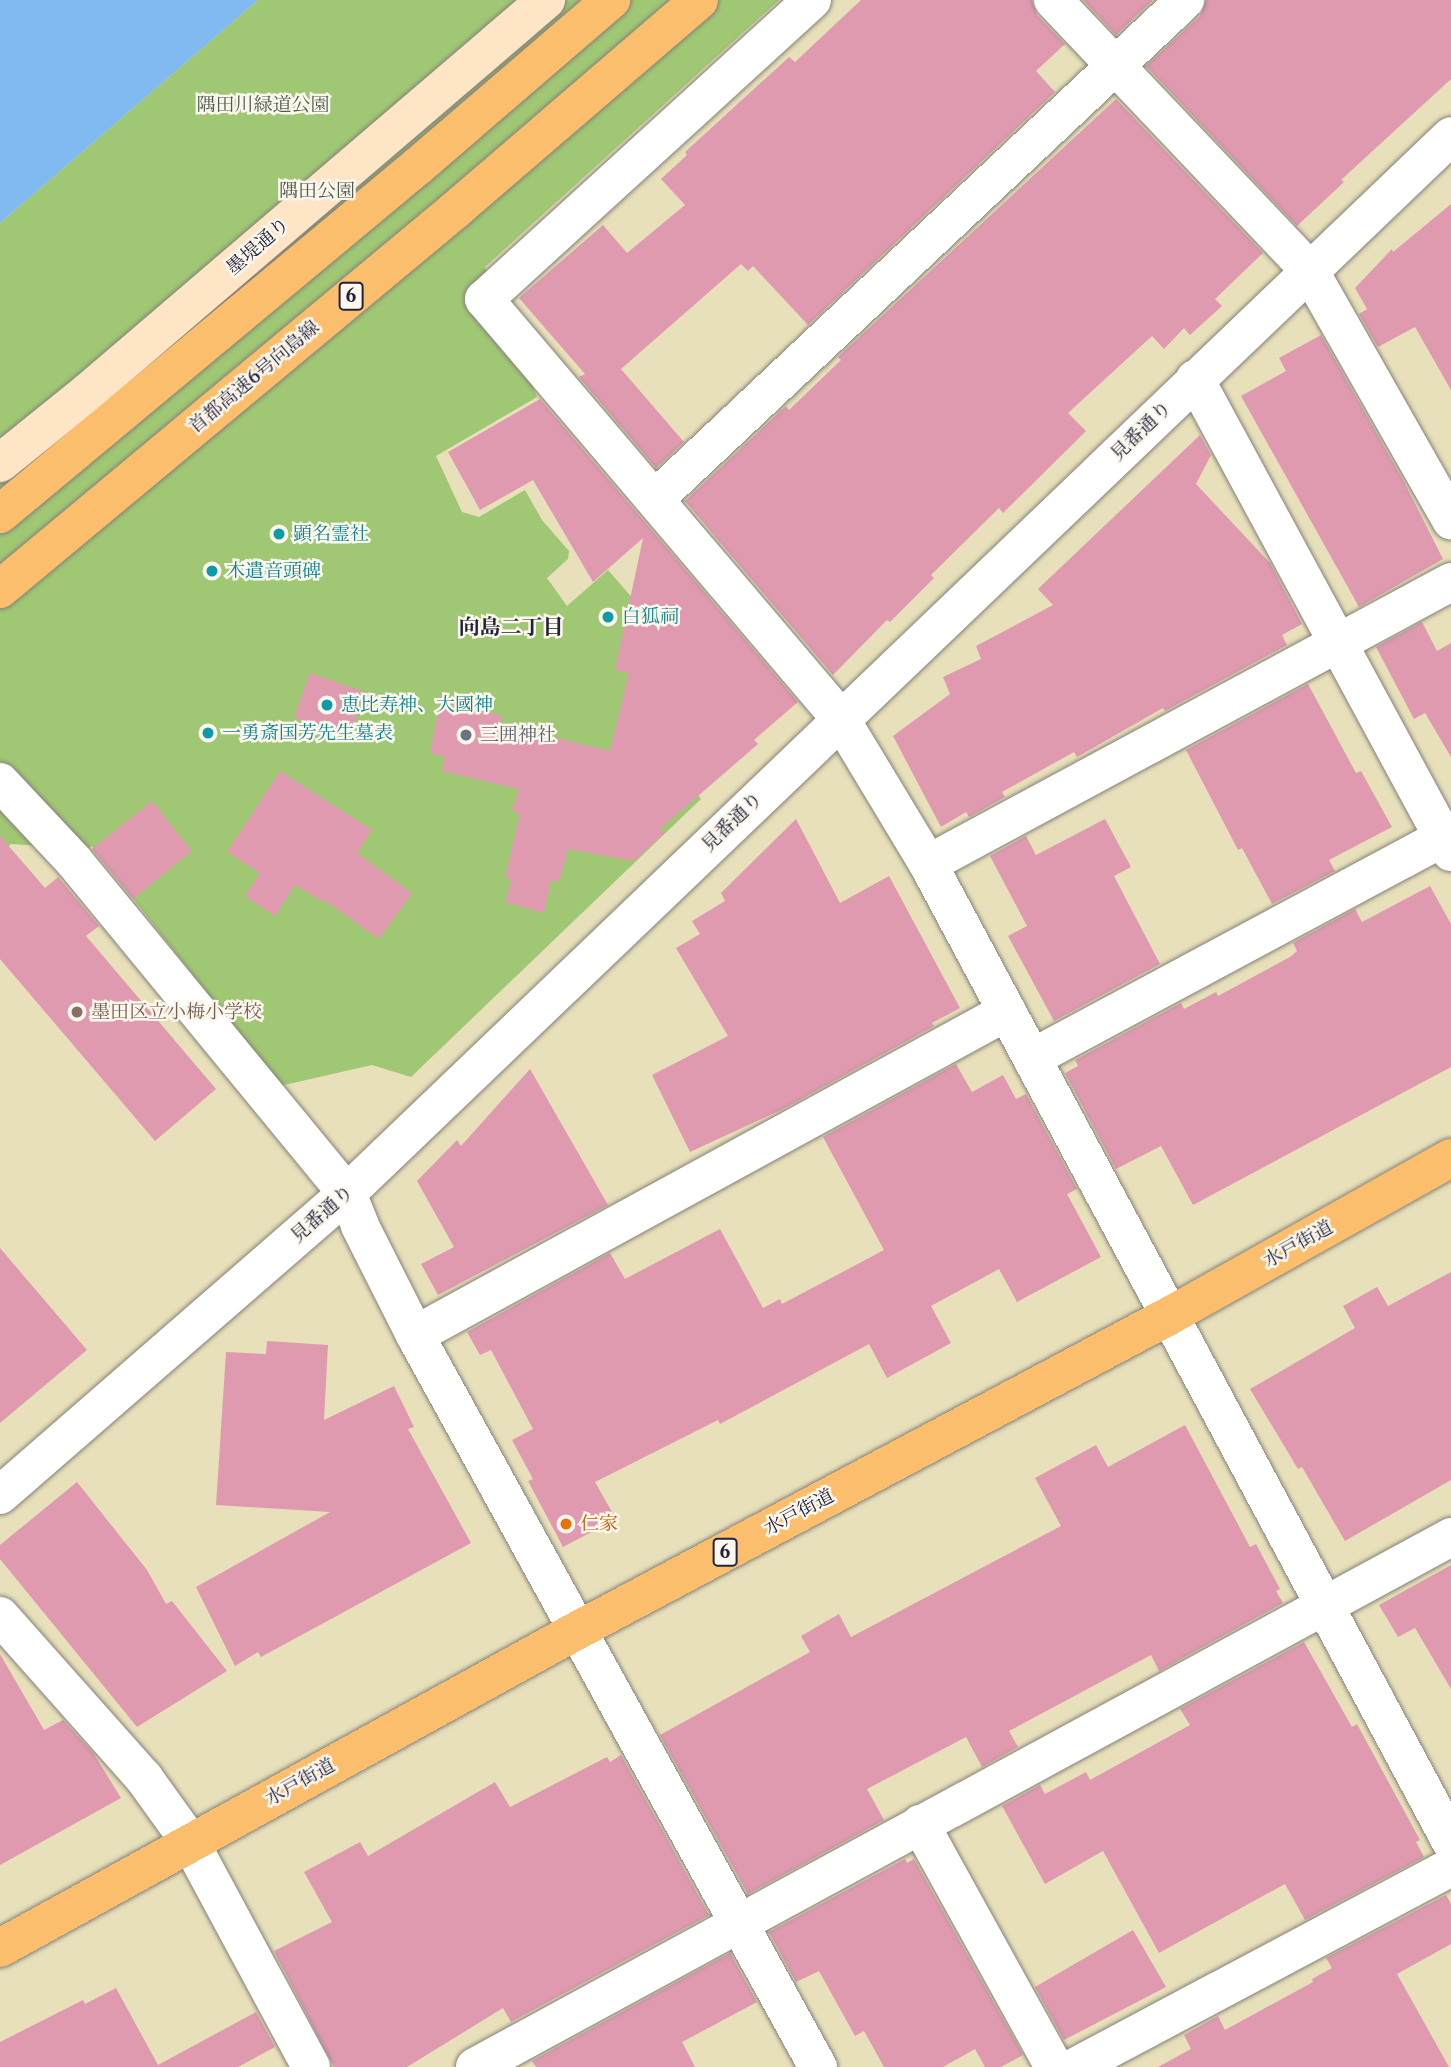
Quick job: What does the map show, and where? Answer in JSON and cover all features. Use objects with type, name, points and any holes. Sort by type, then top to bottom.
[{"type":"highway","points":[[0,514],[418,166],[611,0]]},
{"type":"highway","name":"首都高速6号向島線","points":[[0,589],[454,211],[699,0]]},
{"type":"highway","name":"水戸街道","points":[[0,1948],[578,1630],[1171,1315],[1451,1158]]},
{"type":"main road","name":"墨堤通り","points":[[0,463],[88,392],[546,0]]},
{"type":"street","points":[[812,0],[484,299],[840,718],[928,864],[1451,1842]]},
{"type":"street","points":[[1054,0],[1309,270],[1451,520]]},
{"type":"street","points":[[655,499],[1185,0]]},
{"type":"street","name":"見番通り","points":[[0,1495],[347,1193],[840,718],[1451,136]]},
{"type":"street","points":[[1032,1058],[1448,841],[1195,379]]},
{"type":"street","points":[[928,864],[1337,641],[1451,582]]},
{"type":"street","points":[[0,782],[73,860],[347,1193],[360,1226],[415,1335],[818,2067]]},
{"type":"street","points":[[415,1335],[1006,1012]]},
{"type":"street","points":[[475,2067],[1451,1537]]},
{"type":"street","points":[[0,1616],[144,1778],[190,1842],[310,2067]]},
{"type":"street","points":[[920,1824],[1054,2067]]},
{"type":"street","points":[[1076,2067],[1451,1867]]},
{"type":"green space","points":[[258,0],[779,0],[485,267],[537,397],[436,456],[462,512],[479,517],[525,490],[542,520],[569,551],[568,559],[547,578],[567,606],[608,570],[682,655],[687,780],[701,799],[411,1077],[372,1065],[280,1086],[92,846],[87,849],[11,844],[0,854],[0,223]]},
{"type":"water","points":[[0,0],[258,0],[0,223]]},
{"type":"building","points":[[861,0],[1032,0],[1037,15],[1065,44],[1036,71],[1055,92],[808,325],[753,266],[748,271],[741,264],[621,369],[684,442],[656,468],[579,377],[585,374],[519,298],[603,225],[627,253],[685,205],[661,179],[687,155],[685,152],[789,57],[795,62]]},
{"type":"building","points":[[1083,0],[1153,0],[1116,35]]},
{"type":"building","points":[[1206,0],[1451,0],[1451,79],[1341,180],[1344,182],[1297,226],[1146,66],[1200,16]]},
{"type":"building","points":[[1116,99],[1263,253],[1215,299],[1222,306],[1190,335],[1184,328],[1164,349],[1152,336],[1068,413],[1086,431],[1003,513],[999,508],[931,575],[934,578],[890,622],[887,620],[833,675],[685,501],[786,406],[789,410],[841,360],[838,357]]},
{"type":"building","points":[[1451,204],[1451,390],[1415,327],[1378,347],[1359,314],[1367,309],[1355,288],[1392,249],[1393,252]]},
{"type":"building","points":[[1321,335],[1403,480],[1443,559],[1359,607],[1241,396],[1286,371],[1279,358]]},
{"type":"building","points":[[540,399],[798,702],[754,740],[758,744],[660,829],[665,833],[634,861],[568,849],[559,882],[551,880],[544,913],[505,902],[512,879],[505,877],[520,814],[512,811],[519,789],[442,771],[445,757],[430,753],[440,703],[493,713],[502,716],[500,724],[610,751],[629,673],[615,670],[643,538],[593,582],[533,480],[480,510],[448,452]]},
{"type":"building","points":[[1200,435],[1211,455],[1196,484],[1270,563],[1302,624],[1282,635],[1287,645],[1165,711],[1163,708],[1077,757],[1074,752],[1002,792],[1005,797],[969,817],[966,812],[941,827],[893,736],[950,694],[943,677],[981,659],[976,646],[1053,605],[1038,589]]},
{"type":"building","points":[[1422,622],[1437,651],[1451,643],[1451,757],[1425,713],[1414,719],[1376,647]]},
{"type":"building","points":[[310,673],[365,692],[349,737],[294,717]]},
{"type":"building","points":[[1308,684],[1356,773],[1361,771],[1392,827],[1329,860],[1335,871],[1272,904],[1242,848],[1238,850],[1186,750]]},
{"type":"building","points":[[280,771],[372,830],[357,853],[412,893],[379,939],[326,901],[325,903],[295,885],[275,916],[245,896],[260,873],[227,852]]},
{"type":"building","points":[[152,801],[192,851],[133,899],[92,849]]},
{"type":"building","points":[[796,819],[840,903],[889,876],[960,1008],[932,1023],[934,1026],[783,1109],[690,1152],[652,1075],[728,1036],[676,948],[700,934],[692,921],[725,901],[721,893]]},
{"type":"building","points":[[1105,819],[1131,867],[1114,876],[1160,964],[1054,1021],[1008,936],[1027,926],[990,856],[1026,836],[1036,855]]},
{"type":"building","points":[[0,836],[45,888],[58,877],[99,926],[86,936],[216,1089],[155,1141],[0,959]]},
{"type":"building","points":[[1430,886],[1451,924],[1451,1067],[1193,1205],[1161,1146],[1116,1169],[1065,1073],[1078,1066],[1075,1060],[1181,1003],[1184,1009],[1216,992],[1218,996],[1290,957],[1297,951],[1293,943],[1355,909],[1362,922]]},
{"type":"building","points":[[956,1064],[972,1092],[1003,1075],[1016,1099],[1026,1094],[1077,1189],[1067,1194],[1101,1257],[1017,1302],[999,1269],[931,1306],[951,1343],[887,1378],[869,1344],[720,1424],[718,1420],[595,1482],[616,1519],[563,1547],[528,1481],[533,1479],[512,1440],[533,1429],[491,1350],[480,1355],[467,1332],[610,1253],[625,1279],[720,1229],[763,1308],[780,1299],[782,1304],[884,1250],[823,1137]]},
{"type":"building","points":[[530,1069],[608,1205],[438,1295],[421,1264],[454,1247],[417,1181],[457,1140],[461,1146]]},
{"type":"building","points":[[0,1248],[87,1350],[0,1423]]},
{"type":"building","points":[[1451,1272],[1451,1480],[1345,1541],[1302,1467],[1298,1469],[1250,1389],[1355,1328],[1343,1306],[1377,1287],[1388,1306]]},
{"type":"building","points":[[267,1341],[328,1345],[324,1420],[394,1386],[414,1427],[408,1429],[471,1543],[261,1657],[258,1652],[235,1666],[196,1587],[330,1512],[216,1505],[226,1352],[266,1354]]},
{"type":"building","points":[[1185,1425],[1250,1547],[1256,1544],[1280,1589],[1276,1591],[1283,1603],[1159,1671],[1151,1655],[1009,1731],[1018,1747],[982,1767],[966,1737],[867,1789],[884,1820],[748,1894],[660,1735],[810,1652],[801,1636],[839,1614],[851,1637],[1061,1526],[1035,1478],[1096,1445],[1108,1467]]},
{"type":"building","points":[[77,1482],[147,1570],[166,1604],[172,1601],[227,1671],[137,1727],[0,1559],[0,1545]]},
{"type":"building","points":[[1451,1565],[1451,1689],[1415,1628],[1398,1637],[1379,1605]]},
{"type":"building","points":[[1304,1642],[1352,1727],[1357,1724],[1420,1840],[1416,1842],[1424,1857],[1305,1920],[1285,1884],[1159,1953],[1103,1851],[1045,1884],[1002,1806],[1040,1785],[1045,1794],[1086,1772],[1090,1780],[1190,1725],[1180,1709]]},
{"type":"building","points":[[0,1654],[44,1730],[63,1720],[94,1754],[121,1798],[0,1865]]},
{"type":"building","points":[[621,1755],[709,1915],[511,2022],[503,2008],[407,2067],[334,2067],[274,1951],[332,1922],[304,1872],[360,1842],[368,1856],[495,1782],[510,1807],[607,1757],[610,1762]]},
{"type":"building","points":[[905,1859],[907,1863],[914,1859],[1023,2055],[1001,2067],[985,2067],[975,2049],[943,2067],[884,2067],[864,2031],[855,2036],[819,1971],[796,1982],[769,1932]]},
{"type":"building","points":[[1446,1895],[1451,1904],[1451,1944],[1397,1974],[1449,2067],[1158,2067],[1191,2049],[1184,2035],[1218,2016],[1225,2030],[1313,1982],[1312,1979],[1332,1968],[1326,1958]]},
{"type":"building","points":[[1133,1930],[1166,1987],[1064,2040],[1035,1987]]},
{"type":"building","points":[[730,1953],[757,2002],[682,2042],[695,2067],[536,2067],[532,2061]]},
{"type":"building","points":[[116,1988],[158,2065],[256,2012],[275,2047],[238,2067],[0,2067],[0,2042],[83,2000],[85,2004]]},
{"type":"place","name":"顕名霊社","points":[[279,534]]},
{"type":"place","name":"木遣音頭碑","points":[[212,571]]},
{"type":"place","name":"白狐祠","points":[[608,617]]},
{"type":"place","name":"恵比寿神、大國神","points":[[327,705]]},
{"type":"place","name":"一勇斎国芳先生墓表","points":[[208,733]]},
{"type":"place","name":"三囲神社","points":[[466,735]]},
{"type":"place","name":"墨田区立小梅小学校","points":[[77,1012]]},
{"type":"place","name":"仁家","points":[[566,1524]]},
{"type":"district","name":"向島二丁目","points":[[511,627]]},
{"type":"park label","name":"隅田川緑道公園","points":[[263,105]]},
{"type":"park label","name":"隅田公園","points":[[317,191]]}]
